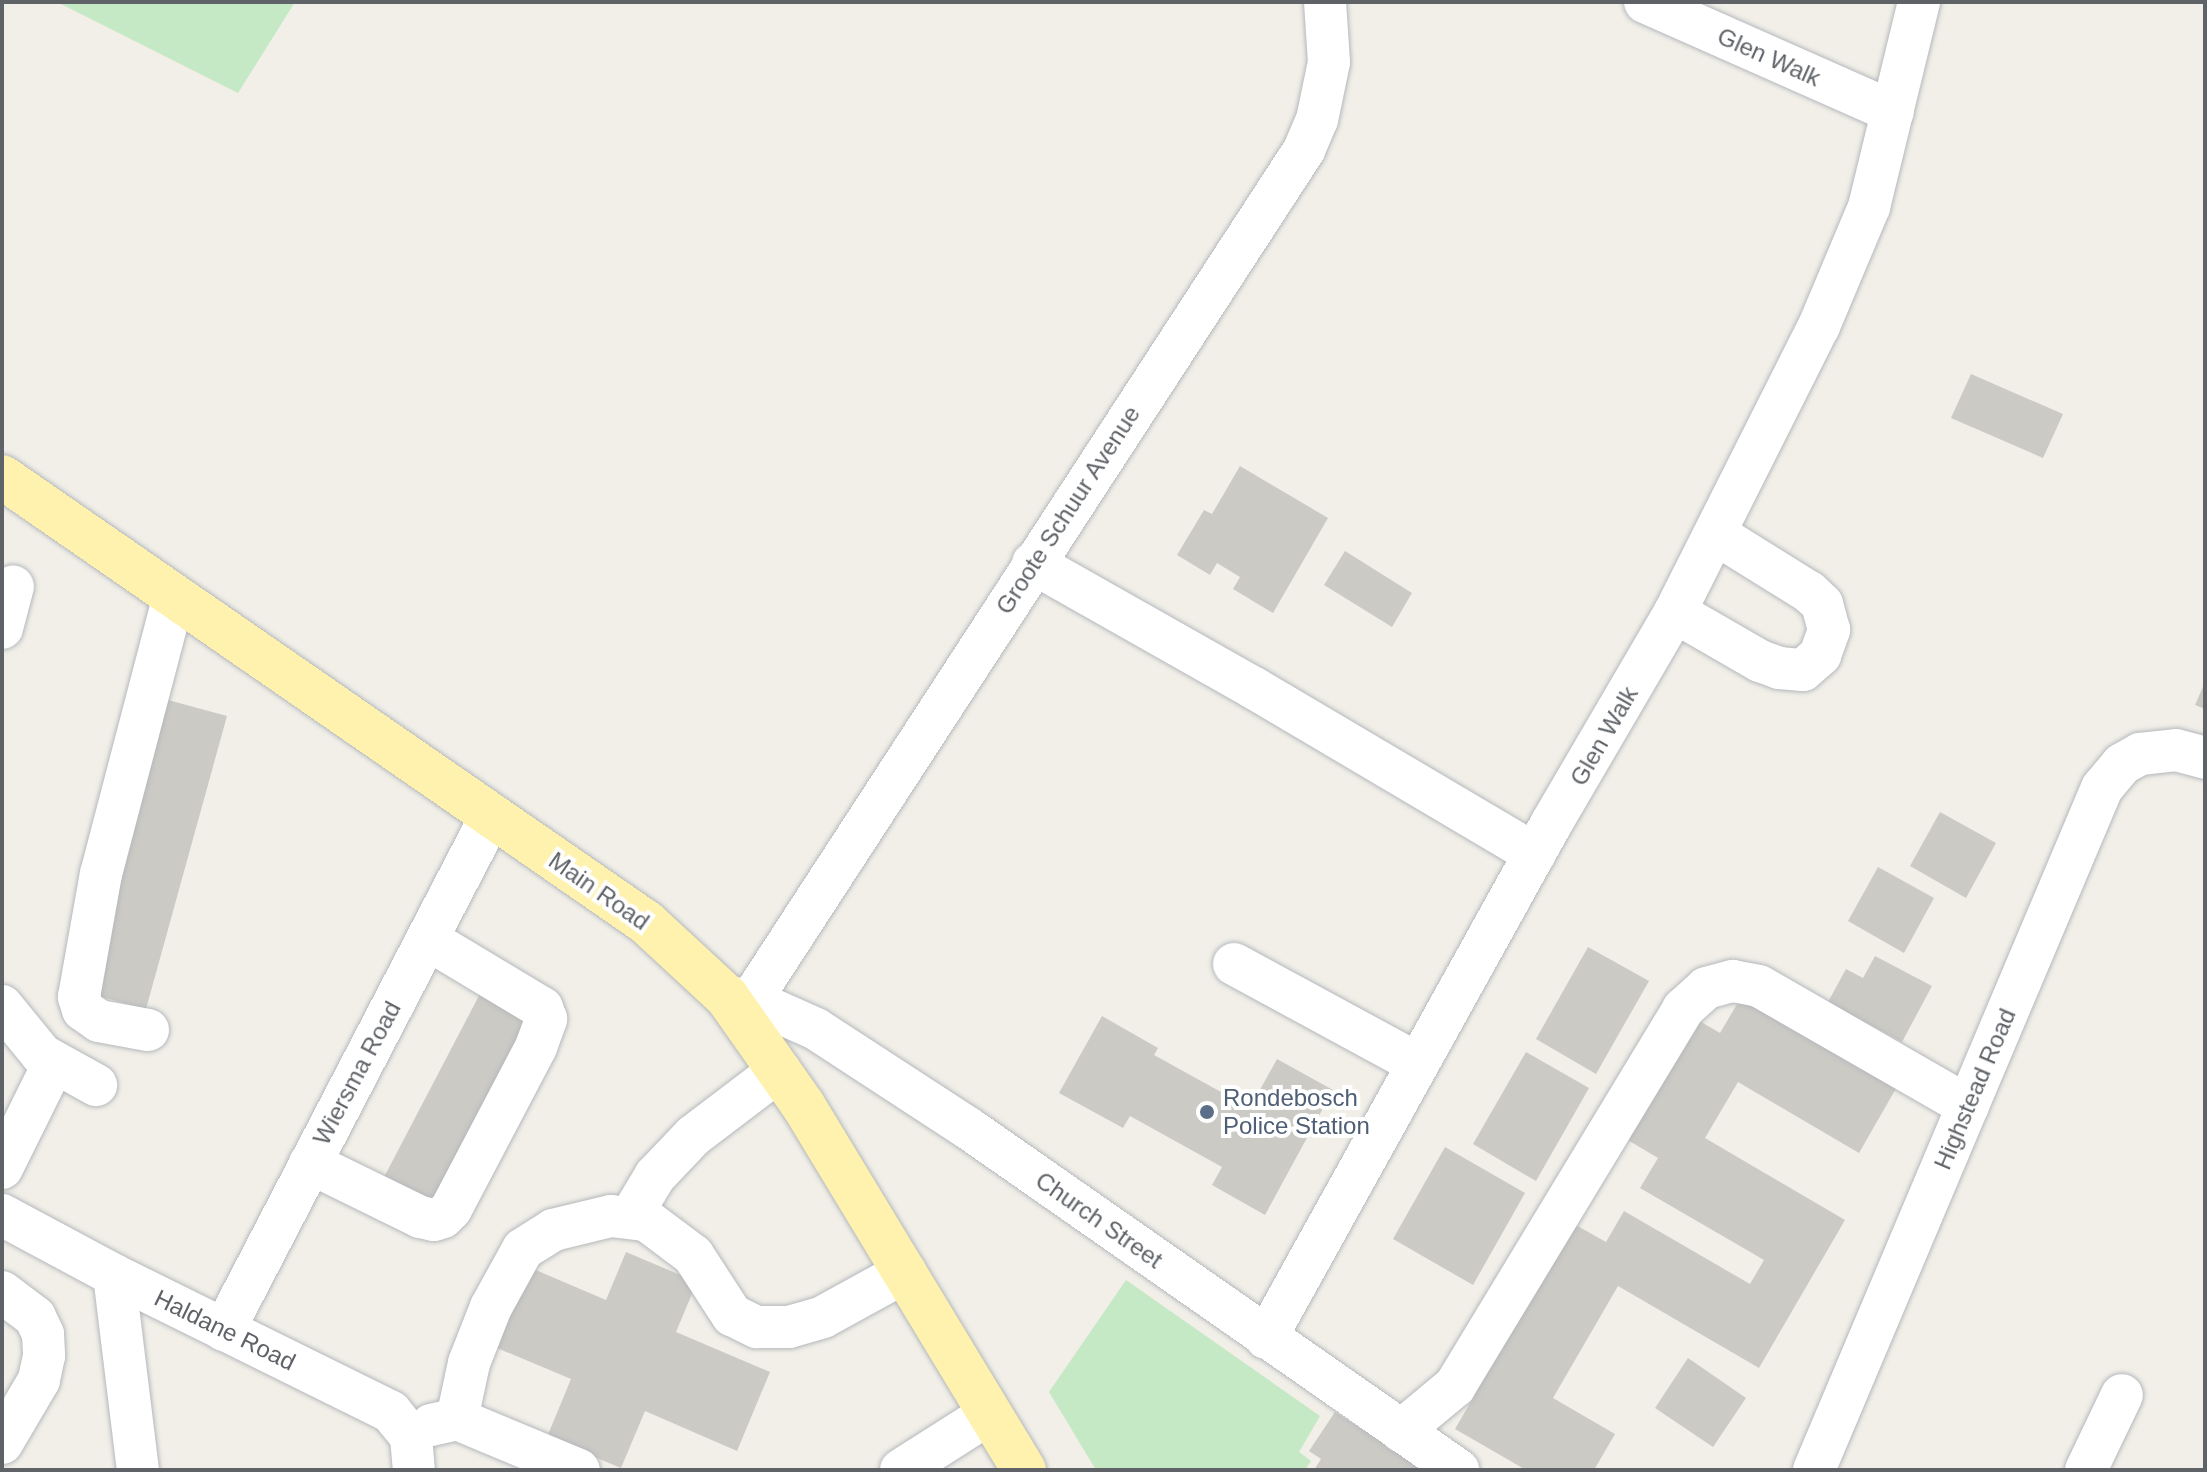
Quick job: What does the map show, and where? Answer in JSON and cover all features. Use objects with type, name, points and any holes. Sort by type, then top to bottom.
[{"type":"main road","name":"Main Road","points":[[2,477],[647,923],[739,998],[1024,1470]]},
{"type":"street","name":"Groote Schuur Avenue","points":[[739,998],[1033,563],[1304,150],[1326,89],[1329,62],[1325,2]]},
{"type":"street","name":"Glen Walk","points":[[1645,2],[1893,112]]},
{"type":"street","name":"Glen Walk","points":[[1266,1338],[1535,854],[1675,612],[1819,326],[1869,207],[1919,2]]},
{"type":"street","points":[[1675,612],[1760,661],[1779,668],[1803,670],[1820,655],[1829,630],[1822,604],[1809,592],[1716,534]]},
{"type":"street","points":[[1033,563],[1535,854]]},
{"type":"street","points":[[2,628],[13,586]]},
{"type":"street","points":[[148,1030],[99,1021],[83,1010],[79,997],[101,874],[174,596]]},
{"type":"street","name":"Highstead Road","points":[[1815,1469],[2102,788],[2122,764],[2140,754],[2190,754]]},
{"type":"street","name":"Wiersma Road","points":[[224,1330],[491,816]]},
{"type":"street","points":[[310,1163],[420,1217],[434,1220],[443,1217],[451,1209],[536,1047],[546,1019],[542,1008],[427,939]]},
{"type":"street","points":[[1234,964],[1418,1064]]},
{"type":"street","points":[[1401,1431],[1455,1386],[1683,1009],[1706,988],[1733,981],[1759,986],[1968,1106]]},
{"type":"street","name":"Church Street","points":[[739,998],[816,1029],[968,1128],[1458,1470]]},
{"type":"street","points":[[2,1006],[34,1047],[54,1063],[96,1085]]},
{"type":"street","points":[[2,1168],[54,1063]]},
{"type":"street","points":[[631,1216],[655,1176],[693,1136],[780,1070]]},
{"type":"street","name":"Haldane Road","points":[[2,1215],[114,1275],[391,1412],[410,1450]]},
{"type":"street","points":[[410,1450],[457,1419],[474,1349],[491,1307],[523,1249],[537,1237],[567,1225],[611,1216],[646,1220],[693,1255],[732,1315],[757,1327],[789,1327],[823,1317],[905,1272]]},
{"type":"street","points":[[114,1275],[138,1470]]},
{"type":"street","points":[[2,1292],[35,1317],[43,1334],[44,1356],[39,1380],[2,1443]]},
{"type":"street","points":[[2086,1470],[2122,1395]]},
{"type":"street","points":[[901,1470],[989,1414]]},
{"type":"street","points":[[457,1419],[579,1470]]},
{"type":"green space","points":[[57,2],[295,2],[238,93]]},
{"type":"green space","points":[[1126,1280],[1320,1416],[1299,1452],[1311,1461],[1305,1470],[1096,1470],[1049,1392]]},
{"type":"building","points":[[1971,374],[2063,414],[2043,458],[1951,418]]},
{"type":"building","points":[[1240,466],[1328,518],[1273,613],[1233,589],[1240,577],[1217,563],[1210,575],[1177,555],[1204,510],[1212,514]]},
{"type":"building","points":[[1345,551],[1412,593],[1392,627],[1324,585]]},
{"type":"building","points":[[2205,682],[2205,709],[2195,705]]},
{"type":"building","points":[[168,700],[227,716],[146,1009],[87,993]]},
{"type":"building","points":[[1940,812],[1996,843],[1966,898],[1910,866]]},
{"type":"building","points":[[1878,867],[1934,898],[1904,953],[1848,921]]},
{"type":"building","points":[[1588,947],[1649,981],[1596,1074],[1536,1039]]},
{"type":"building","points":[[1875,956],[1932,986],[1902,1042],[1828,1002],[1846,969],[1863,978]]},
{"type":"building","points":[[483,988],[537,1016],[437,1209],[382,1181]]},
{"type":"building","points":[[1743,994],[1898,1085],[1859,1153],[1738,1082],[1705,1138],[1845,1220],[1759,1368],[1618,1286],[1553,1398],[1615,1434],[1594,1470],[1526,1470],[1455,1429],[1574,1224],[1606,1242],[1624,1211],[1750,1284],[1764,1260],[1640,1188],[1658,1158],[1621,1136],[1691,1016],[1720,1033]]},
{"type":"building","name":"Rondebosch Police Station","points":[[1102,1016],[1158,1048],[1154,1055],[1250,1108],[1277,1059],[1333,1090],[1265,1215],[1212,1185],[1222,1167],[1130,1116],[1123,1128],[1059,1093]]},
{"type":"building","points":[[1526,1052],[1589,1088],[1536,1181],[1473,1144]]},
{"type":"building","points":[[1445,1147],[1525,1193],[1473,1285],[1393,1239]]},
{"type":"building","points":[[626,1252],[697,1282],[676,1332],[770,1372],[737,1451],[645,1411],[621,1468],[547,1437],[571,1379],[497,1348],[531,1268],[606,1300]]},
{"type":"building","points":[[1688,1358],[1746,1398],[1713,1447],[1655,1408]]},
{"type":"building","points":[[1335,1412],[1425,1470],[1314,1470],[1321,1459],[1309,1451]]},
{"type":"place","name":"Rondebosch Police Station","points":[[1207,1112]]}]
